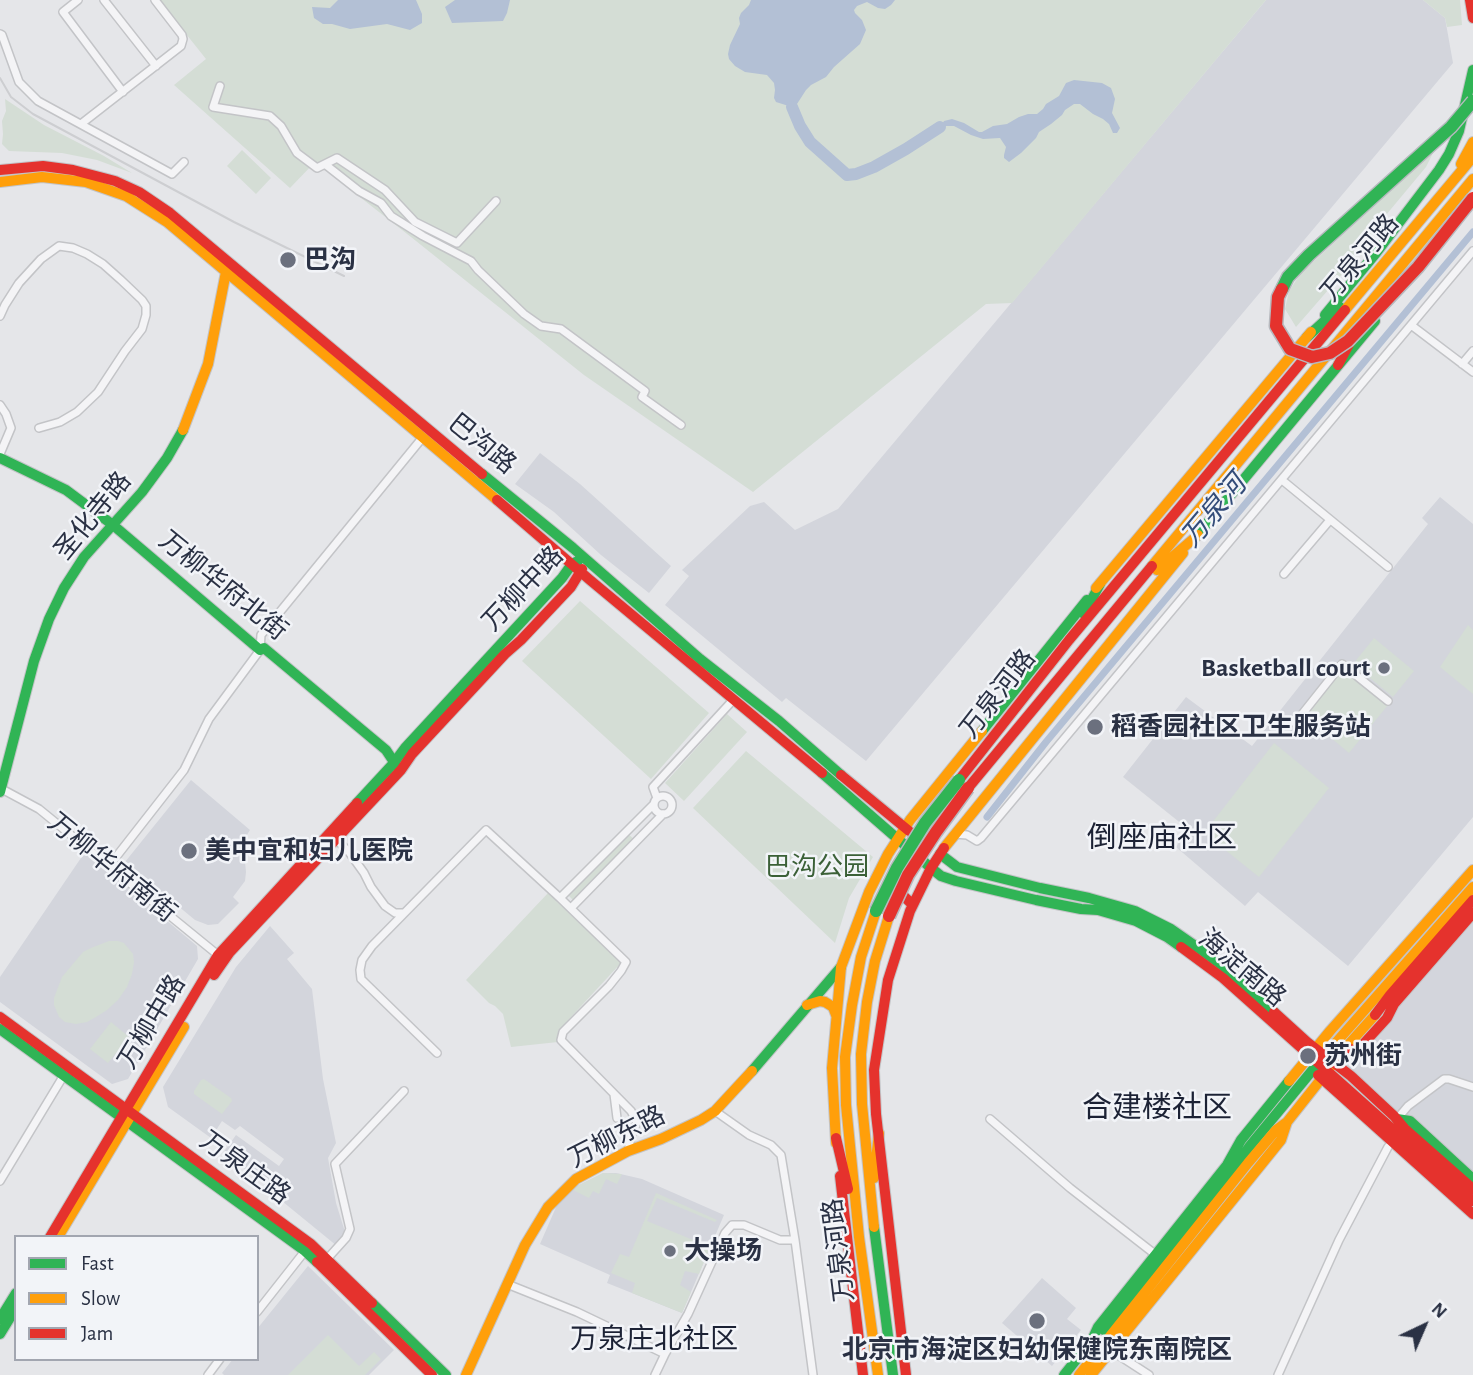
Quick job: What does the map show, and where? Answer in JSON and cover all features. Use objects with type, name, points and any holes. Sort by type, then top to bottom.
[{"type":"main road","points":[[1471,0],[1473,18]]},
{"type":"main road","name":"万泉河路","points":[[863,1375],[836,1138],[832,1068],[841,967],[869,892],[901,833],[941,780],[1100,584],[1376,253],[1439,170],[1459,131],[1473,71]]},
{"type":"main road","points":[[1473,101],[1451,127],[1288,277],[1278,297],[1276,326],[1290,349],[1312,357],[1330,354],[1348,341],[1418,267],[1473,198]]},
{"type":"main road","points":[[1446,189],[1473,142]]},
{"type":"main road","name":"万泉河路","points":[[893,1375],[871,1206],[862,1104],[861,1054],[875,961],[890,916],[908,875],[964,784],[1069,640],[1473,157]]},
{"type":"main road","name":"巴沟路","points":[[0,170],[44,166],[74,170],[115,181],[159,204],[584,558],[700,659],[779,721],[901,833]]},
{"type":"main road","name":"巴沟路","points":[[0,182],[42,177],[101,186],[126,196],[167,222],[841,791],[901,833]]},
{"type":"main road","name":"万泉河路","points":[[878,1375],[859,1237],[846,1105],[845,1057],[861,957],[877,911],[897,868],[925,823],[964,784],[1132,590],[1473,179]]},
{"type":"main road","name":"万泉河路","points":[[906,1375],[876,1114],[874,1070],[878,1030],[888,980],[912,908],[931,868],[974,808],[1338,365],[1473,206]]},
{"type":"main road","name":"圣化寺路","points":[[0,790],[34,661],[64,588],[84,557],[142,492],[185,427],[208,364],[226,272]]},
{"type":"main road","points":[[1307,337],[1374,276]]},
{"type":"main road","points":[[1338,365],[1371,302]]},
{"type":"main road","name":"万柳华府北街","points":[[0,456],[66,490],[113,524],[260,650],[264,648],[386,750],[397,767]]},
{"type":"main road","points":[[1132,590],[1198,535]]},
{"type":"main road","name":"万柳中路","points":[[51,1235],[230,952],[336,839],[397,767],[405,748],[564,574],[576,568],[584,558]]},
{"type":"main road","points":[[1069,640],[1100,584]]},
{"type":"main road","name":"万柳中路","points":[[59,1235],[218,955],[397,767]]},
{"type":"main road","points":[[941,780],[974,808]]},
{"type":"main road","points":[[912,908],[895,888],[913,853],[937,817],[928,797]]},
{"type":"main road","name":"海淀南路","points":[[901,833],[921,840],[957,867],[1135,911],[1204,951],[1473,1214]]},
{"type":"main road","name":"海淀南路","points":[[901,833],[913,853],[941,876],[1048,902],[1098,910],[1136,921],[1201,960],[1473,1201]]},
{"type":"main road","points":[[1102,1345],[1098,1327],[1227,1165],[1241,1140],[1320,1063],[1473,870]]},
{"type":"main road","points":[[1091,1375],[1102,1345],[1101,1334],[1108,1325],[1227,1179],[1249,1147],[1473,887]]},
{"type":"main road","points":[[869,892],[912,908]]},
{"type":"main road","points":[[1079,1375],[1255,1155],[1276,1130],[1287,1122],[1320,1063],[1346,1047],[1473,900]]},
{"type":"main road","points":[[1346,1047],[1356,1052],[1473,913]]},
{"type":"main road","name":"万柳东路","points":[[466,1375],[525,1245],[548,1207],[576,1179],[628,1151],[661,1139],[715,1111],[841,967]]},
{"type":"main road","points":[[807,1005],[825,1002],[833,1007],[836,1015]]},
{"type":"main road","name":"万泉庄路","points":[[0,1017],[305,1251],[432,1375]]},
{"type":"main road","name":"万泉庄路","points":[[0,1028],[311,1244],[446,1375]]},
{"type":"main road","name":"海淀南路","points":[[1320,1063],[1351,1076],[1405,1129],[1473,1189]]},
{"type":"main road","name":"海淀南路","points":[[1397,1119],[1410,1121],[1473,1179]]},
{"type":"main road","points":[[871,1206],[879,1133]]},
{"type":"main road","points":[[836,1138],[859,1237]]},
{"type":"main road","points":[[0,1319],[14,1296]]},
{"type":"main road","points":[[0,1334],[14,1311]]},
{"type":"main road","points":[[1064,1375],[1102,1345]]},
{"type":"street","points":[[78,0],[63,12],[123,92]]},
{"type":"street","points":[[104,0],[156,66]]},
{"type":"street","points":[[81,124],[181,46],[182,35],[156,0]]},
{"type":"street","points":[[0,34],[19,82],[38,101],[173,174],[184,162]]},
{"type":"street","points":[[220,86],[213,107],[270,116],[281,126],[297,153],[317,168],[337,158],[385,190],[415,222],[457,243],[496,201]]},
{"type":"street","points":[[326,165],[359,191],[381,203],[391,216],[471,261],[524,314],[541,326],[561,329],[645,391],[642,397],[681,425]]},
{"type":"street","points":[[0,316],[19,283],[41,259],[59,246],[73,248],[103,264],[146,306],[142,330],[98,392],[77,412],[60,422],[39,428]]},
{"type":"street","points":[[954,834],[967,835],[977,841],[981,838],[1473,251]]},
{"type":"street","points":[[1411,325],[1473,372]]},
{"type":"street","points":[[1462,364],[1473,351]]},
{"type":"street","points":[[0,405],[12,428],[0,456]]},
{"type":"street","points":[[109,866],[184,770],[209,719],[260,650],[261,635],[423,437]]},
{"type":"street","points":[[1282,480],[1388,566]]},
{"type":"street","points":[[1284,573],[1330,520]]},
{"type":"street","points":[[1288,724],[1299,718],[1342,664],[1388,701]]},
{"type":"street","points":[[679,813],[656,812],[653,787],[734,699]]},
{"type":"street","name":"万柳华府南街","points":[[0,790],[39,808],[218,955]]},
{"type":"street","points":[[560,898],[655,801],[661,796],[667,797],[671,803],[666,812],[571,908]]},
{"type":"street","points":[[630,828],[639,838]]},
{"type":"street","points":[[437,1053],[360,979],[362,960],[372,946],[486,830],[626,962],[609,986],[563,1032],[561,1040],[631,1111],[637,1122],[628,1151]]},
{"type":"street","points":[[336,839],[349,852],[385,906],[395,913],[404,913]]},
{"type":"street","points":[[0,1181],[64,1075]]},
{"type":"street","points":[[1397,1119],[1408,1105],[1444,1079],[1473,1087]]},
{"type":"street","points":[[327,1259],[346,1238],[350,1229],[335,1164],[404,1091]]},
{"type":"street","points":[[614,1093],[617,1118]]},
{"type":"street","points":[[715,1111],[749,1135],[771,1145],[780,1155],[795,1240],[813,1375]]},
{"type":"street","points":[[990,1119],[1070,1188],[1156,1255]]},
{"type":"street","points":[[1278,1375],[1339,1240],[1388,1147]]},
{"type":"street","points":[[655,1375],[688,1314],[725,1233],[732,1225],[744,1225],[780,1240],[795,1240]]},
{"type":"street","points":[[259,1309],[305,1251]]},
{"type":"street","points":[[507,1284],[577,1312],[665,1354]]},
{"type":"street","points":[[1102,1345],[1149,1375]]},
{"type":"shaded area","points":[[1266,0],[1423,0],[1445,18],[1453,63],[866,761],[786,698],[782,702],[665,605],[689,576],[682,570],[750,506],[764,502],[795,530],[838,509]]},
{"type":"shaded area","points":[[540,453],[580,484],[671,566],[649,593],[601,555],[554,512],[515,484]]},
{"type":"shaded area","points":[[1440,497],[1473,524],[1473,817],[1348,966],[1258,892],[1245,906],[1176,847],[1188,829],[1123,777],[1186,697],[1252,746],[1428,524],[1422,518]]},
{"type":"shaded area","name":"美中宜和妇儿医院","points":[[191,780],[250,830],[243,841],[245,881],[233,897],[239,903],[218,924],[208,925],[195,920],[125,862]]},
{"type":"shaded area","points":[[85,852],[197,946],[198,959],[128,1079],[112,1084],[0,1002],[0,977]]},
{"type":"shaded area","points":[[1473,900],[1473,1184],[1334,1063]]},
{"type":"shaded area","points":[[270,926],[294,953],[287,959],[312,989],[323,1079],[336,1143],[328,1158],[336,1203],[345,1232],[337,1246],[266,1185],[223,1153],[236,1135],[279,1166],[284,1159],[240,1126],[235,1130],[222,1121],[211,1138],[168,1107],[163,1087],[236,967]]},
{"type":"shaded area","points":[[603,1173],[642,1179],[724,1215],[682,1313],[607,1283],[610,1275],[540,1244],[557,1205],[577,1186]]},
{"type":"shaded area","points":[[308,1266],[394,1350],[369,1375],[224,1375],[222,1373],[231,1361],[259,1361],[259,1327]]},
{"type":"shaded area","name":"北京市海淀区妇幼保健院东南院区","points":[[1042,1278],[1076,1308],[1067,1319],[1081,1330],[1052,1366],[1002,1323]]},
{"type":"green space","points":[[159,0],[1266,0],[1012,303],[986,304],[753,492],[584,375],[315,162],[290,188],[174,85],[206,59]]},
{"type":"green space","points":[[1423,0],[1460,0],[1462,25],[1447,27],[1445,18]]},
{"type":"green space","points":[[5,99],[44,125],[132,173],[97,160],[62,153],[9,151],[2,144]]},
{"type":"green space","points":[[242,150],[271,178],[256,194],[227,166]]},
{"type":"green space","points":[[1434,151],[1426,167],[1386,215],[1362,251],[1296,327],[1285,309],[1289,291],[1301,273]]},
{"type":"green space","points":[[580,601],[709,713],[651,779],[522,661]]},
{"type":"green space","points":[[1468,625],[1473,630],[1473,694],[1440,667]]},
{"type":"green space","name":"Basketball court","points":[[1374,638],[1414,671],[1393,697],[1353,664]]},
{"type":"green space","points":[[1343,669],[1388,705],[1349,753],[1305,716]]},
{"type":"green space","points":[[727,714],[747,732],[684,801],[665,783]]},
{"type":"green space","points":[[1274,743],[1329,788],[1259,877],[1204,833]]},
{"type":"green space","name":"巴沟公园","points":[[746,751],[873,857],[849,898],[835,943],[693,808]]},
{"type":"green space","points":[[628,834],[635,840],[574,901],[567,894]]},
{"type":"green space","points":[[548,893],[621,963],[558,1031],[558,1042],[511,1047],[503,1014],[466,980]]},
{"type":"green space","points":[[109,941],[124,943],[133,954],[132,974],[127,987],[118,1000],[96,1017],[76,1024],[65,1022],[59,1017],[54,1005],[62,977],[83,952]]},
{"type":"green space","points":[[111,1022],[129,1037],[108,1063],[90,1049]]},
{"type":"green space","points":[[204,1079],[231,1098],[232,1101],[222,1114],[194,1094]]},
{"type":"green space","points":[[603,1173],[622,1174],[617,1184],[606,1179],[599,1194],[593,1191],[589,1198],[573,1190],[577,1186]]},
{"type":"green space","name":"大操场","points":[[656,1193],[717,1220],[715,1222],[657,1198],[647,1221],[710,1247],[699,1274],[685,1271],[680,1285],[691,1292],[682,1313],[632,1293],[635,1283],[611,1273],[620,1254],[629,1257]]},
{"type":"green space","points":[[328,1335],[359,1366],[374,1352],[381,1359],[365,1375],[288,1375]]},
{"type":"water","points":[[338,0],[416,0],[422,14],[422,23],[410,30],[387,24],[350,29],[323,24],[314,18],[312,7],[330,8]]},
{"type":"water","points":[[455,0],[510,0],[503,21],[452,23],[445,7]]},
{"type":"water","points":[[751,0],[895,0],[885,9],[867,2],[857,6],[855,13],[866,30],[860,44],[826,77],[811,85],[792,107],[776,102],[774,83],[767,75],[745,72],[729,59],[730,45],[740,24],[739,18]]},
{"type":"water","points":[[1074,80],[1102,83],[1111,88],[1115,99],[1112,113],[1120,128],[1117,133],[1113,133],[1103,119],[1080,104],[1074,104],[1039,132],[1021,153],[1009,162],[1004,158],[1006,147],[1000,138],[983,139],[954,126],[939,130],[944,121],[952,119],[982,132],[1028,114],[1037,114],[1059,96],[1066,83]]},
{"type":"waterway","points":[[792,107],[810,142],[847,175],[874,167],[940,127]]},
{"type":"waterway","name":"万泉河","points":[[987,817],[1046,742],[1473,232]]},
{"type":"tram line","points":[[0,78],[11,97],[33,114],[234,222],[344,276]]},
{"type":"traffic: fast","points":[[1325,315],[1376,253],[1449,154],[1459,131],[1473,70]]},
{"type":"traffic: fast","points":[[1282,289],[1288,277],[1309,255],[1451,127],[1473,101]]},
{"type":"traffic: fast","points":[[1307,337],[1340,307]]},
{"type":"traffic: fast","points":[[1195,538],[1375,321]]},
{"type":"traffic: fast","points":[[0,792],[34,661],[64,588],[84,557],[142,492],[183,430]]},
{"type":"traffic: fast","points":[[0,458],[66,490],[113,525],[260,650],[264,648],[386,750],[396,765]]},
{"type":"traffic: fast","points":[[482,474],[841,775]]},
{"type":"traffic: fast","points":[[357,803],[572,564],[578,561]]},
{"type":"traffic: fast","points":[[1084,614],[1100,584]]},
{"type":"traffic: fast","points":[[982,731],[1087,600]]},
{"type":"traffic: fast","points":[[822,773],[931,868]]},
{"type":"traffic: fast","points":[[876,911],[897,868],[925,823],[959,780]]},
{"type":"traffic: fast","points":[[940,854],[957,867],[1135,911],[1171,929],[1204,952],[1274,1012]]},
{"type":"traffic: fast","points":[[931,868],[941,876],[956,881],[1036,900],[1098,910],[1136,921],[1181,947]]},
{"type":"traffic: fast","points":[[752,1071],[841,967]]},
{"type":"traffic: fast","points":[[0,1029],[317,1262]]},
{"type":"traffic: fast","points":[[1104,1330],[1325,1055]]},
{"type":"traffic: fast","points":[[1064,1375],[1092,1340],[1098,1327],[1227,1165],[1241,1140],[1289,1081]]},
{"type":"traffic: fast","points":[[1397,1119],[1410,1121],[1473,1179]]},
{"type":"traffic: fast","points":[[874,1227],[893,1375]]},
{"type":"traffic: fast","points":[[0,1319],[14,1296]]},
{"type":"traffic: fast","points":[[372,1303],[446,1375]]},
{"type":"traffic: fast","points":[[0,1334],[14,1311]]},
{"type":"traffic: slow","points":[[1461,164],[1473,142]]},
{"type":"traffic: slow","points":[[1345,310],[1473,157]]},
{"type":"traffic: slow","points":[[0,182],[42,177],[86,182],[126,196],[167,222],[497,500]]},
{"type":"traffic: slow","points":[[1152,566],[1473,179]]},
{"type":"traffic: slow","points":[[183,430],[208,364],[226,272]]},
{"type":"traffic: slow","points":[[1096,588],[1311,332]]},
{"type":"traffic: slow","points":[[1157,570],[1198,535]]},
{"type":"traffic: slow","points":[[944,848],[1183,553]]},
{"type":"traffic: slow","points":[[836,1143],[832,1068],[841,967],[869,892],[888,854],[910,820],[982,731]]},
{"type":"traffic: slow","points":[[1289,1081],[1473,870]]},
{"type":"traffic: slow","points":[[1325,1055],[1473,887]]},
{"type":"traffic: slow","points":[[876,911],[861,957],[845,1057],[846,1105],[859,1237],[878,1375]]},
{"type":"traffic: slow","points":[[874,1227],[862,1104],[861,1054],[875,961],[889,916]]},
{"type":"traffic: slow","points":[[807,1005],[825,1002],[833,1007],[836,1015]]},
{"type":"traffic: slow","points":[[1079,1375],[1248,1163],[1276,1130],[1287,1122],[1375,1015]]},
{"type":"traffic: slow","points":[[59,1235],[184,1027]]},
{"type":"traffic: slow","points":[[466,1375],[525,1245],[548,1207],[576,1179],[628,1151],[661,1139],[715,1111],[752,1071]]},
{"type":"traffic: slow","points":[[1091,1375],[1281,1140],[1287,1122]]},
{"type":"traffic: slow","points":[[874,1178],[879,1133]]},
{"type":"traffic: jam","points":[[1470,0],[1473,18]]},
{"type":"traffic: jam","points":[[0,170],[43,166],[73,170],[115,181],[139,192],[170,213],[482,474]]},
{"type":"traffic: jam","points":[[1282,289],[1278,297],[1276,326],[1290,349],[1312,357],[1330,353],[1348,341],[1418,267],[1473,198]]},
{"type":"traffic: jam","points":[[959,780],[1069,640],[1345,310]]},
{"type":"traffic: jam","points":[[1338,365],[1353,337]]},
{"type":"traffic: jam","points":[[497,500],[822,773]]},
{"type":"traffic: jam","points":[[968,788],[1152,566]]},
{"type":"traffic: jam","points":[[214,975],[230,952],[401,770],[412,754],[571,587],[582,569]]},
{"type":"traffic: jam","points":[[841,775],[909,831]]},
{"type":"traffic: jam","points":[[889,916],[908,875],[968,788]]},
{"type":"traffic: jam","points":[[51,1235],[218,955],[357,803]]},
{"type":"traffic: jam","points":[[906,1375],[876,1114],[874,1070],[888,980],[910,911],[944,848]]},
{"type":"traffic: jam","points":[[913,905],[895,888],[914,851]]},
{"type":"traffic: jam","points":[[1375,1015],[1473,900]]},
{"type":"traffic: jam","points":[[1347,1047],[1356,1052],[1473,913]]},
{"type":"traffic: jam","points":[[1181,947],[1223,978],[1473,1201]]},
{"type":"traffic: jam","points":[[1274,1012],[1351,1076],[1405,1129],[1473,1189]]},
{"type":"traffic: jam","points":[[0,1017],[311,1244],[372,1303]]},
{"type":"traffic: jam","points":[[1318,1075],[1473,1214]]},
{"type":"traffic: jam","points":[[836,1138],[848,1189]]},
{"type":"traffic: jam","points":[[840,1176],[863,1375]]},
{"type":"traffic: jam","points":[[317,1262],[432,1375]]},
{"type":"place","name":"巴沟","points":[[288,260]]},
{"type":"place","name":"Basketball court","points":[[1384,668]]},
{"type":"place","name":"稻香园社区卫生服务站","points":[[1095,727]]},
{"type":"place","name":"美中宜和妇儿医院","points":[[189,851]]},
{"type":"place","name":"苏州街","points":[[1308,1056]]},
{"type":"place","name":"大操场","points":[[670,1251]]},
{"type":"place","name":"北京市海淀区妇幼保健院东南院区","points":[[1037,1321]]},
{"type":"district","name":"倒座庙社区","points":[[1162,838]]},
{"type":"district","name":"合建楼社区","points":[[1157,1108]]},
{"type":"district","name":"万泉庄北社区","points":[[654,1340]]}]
